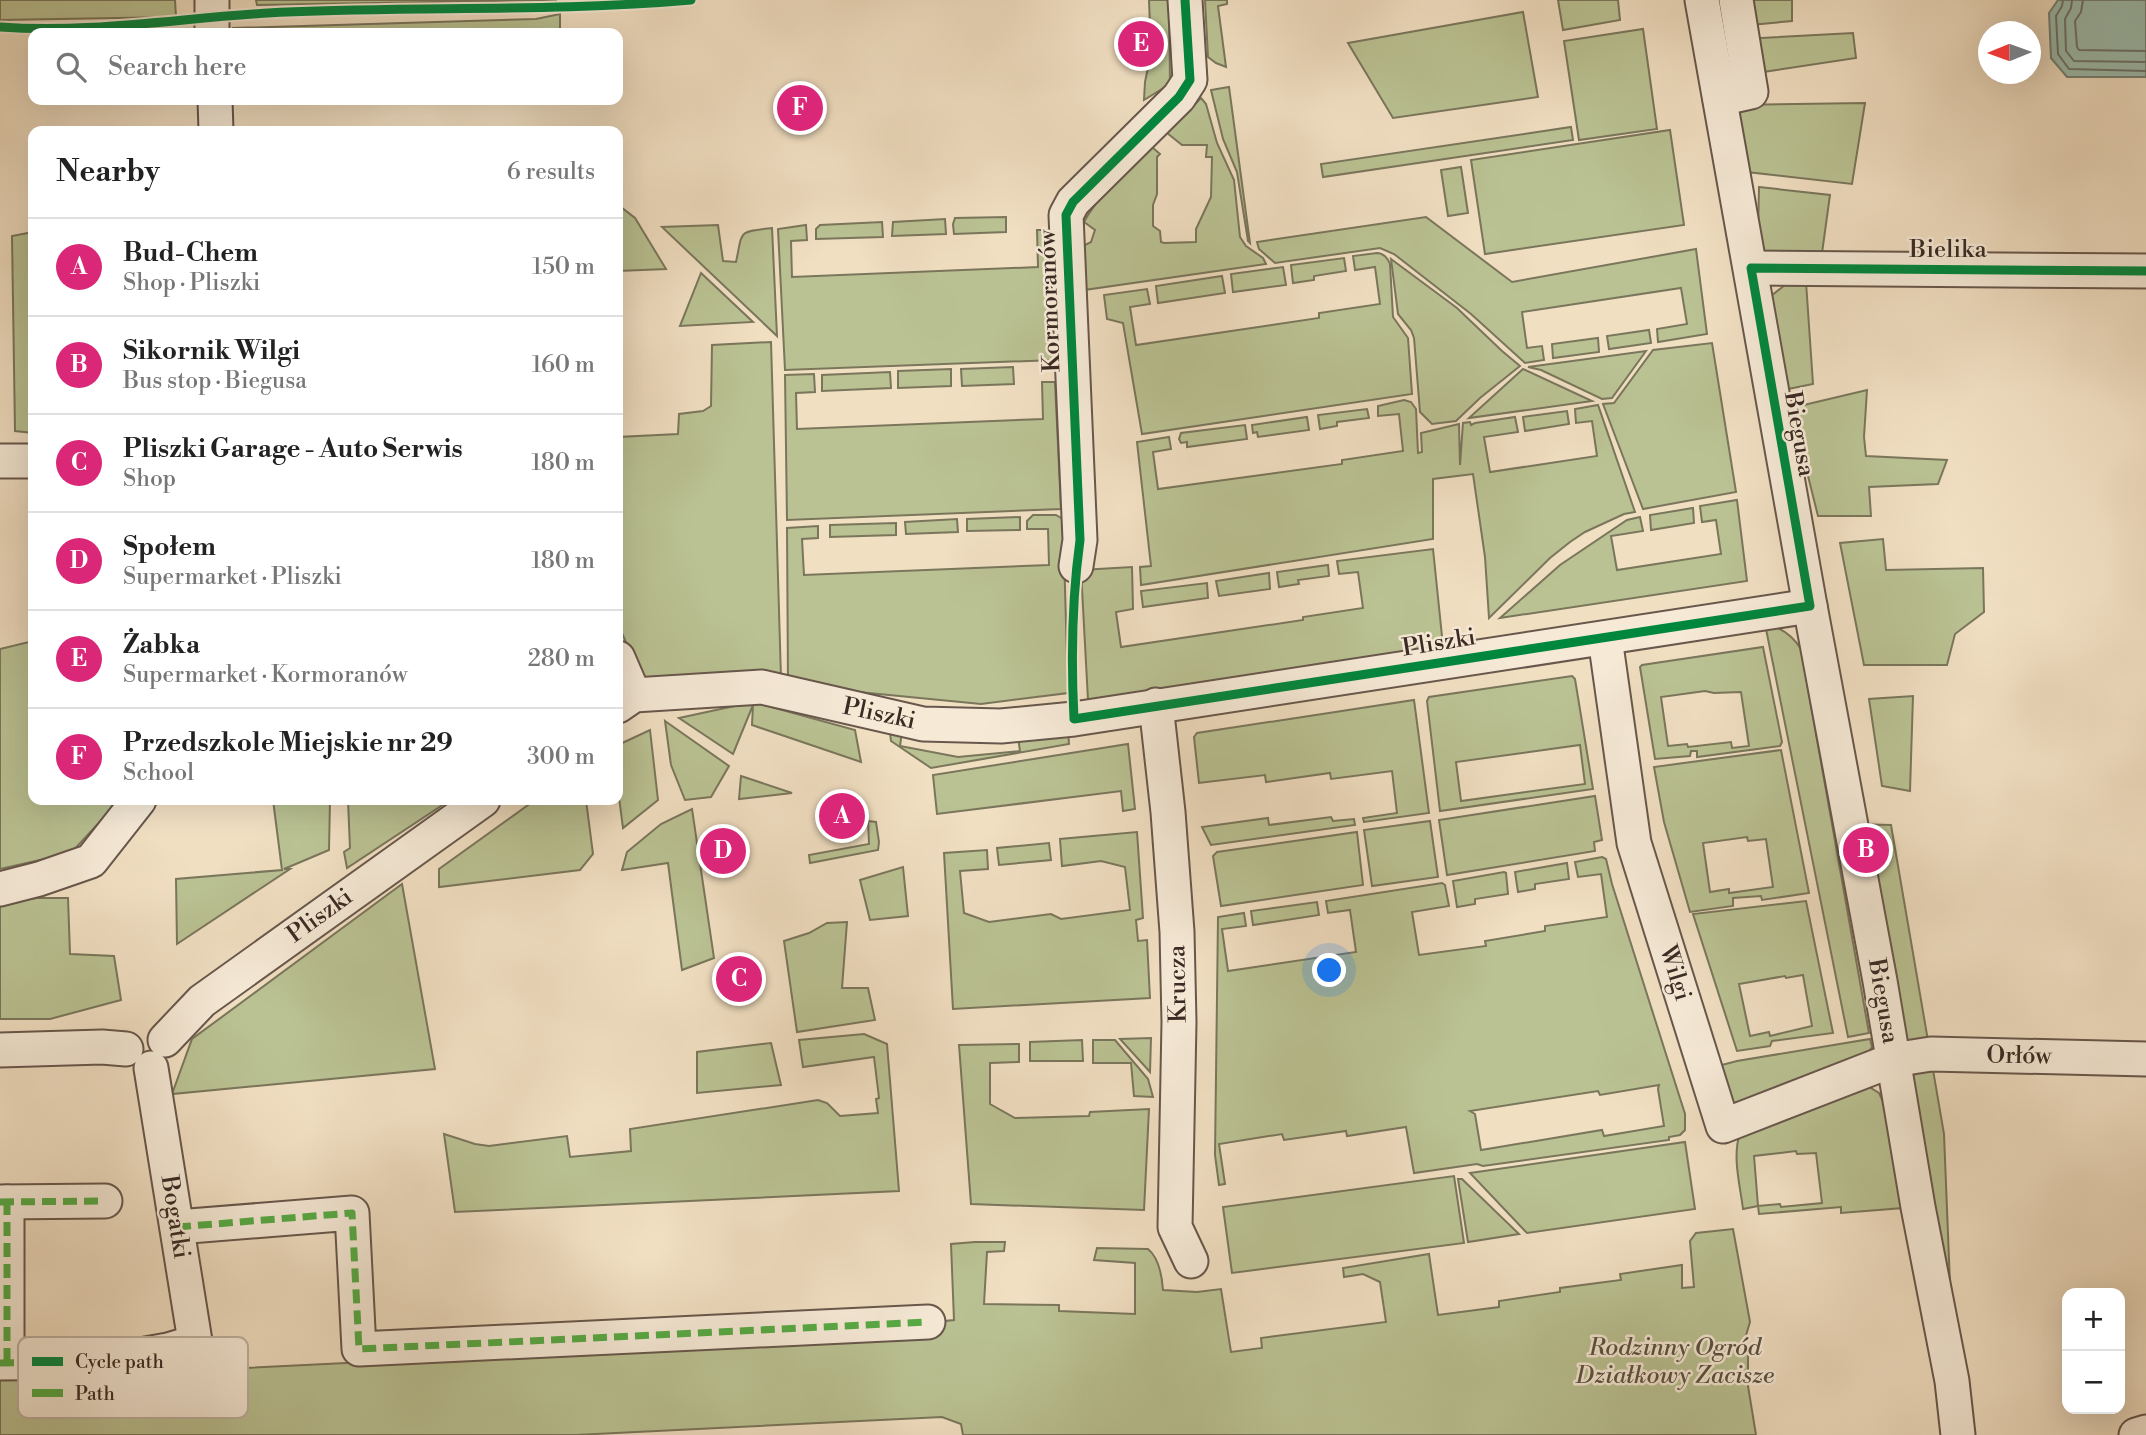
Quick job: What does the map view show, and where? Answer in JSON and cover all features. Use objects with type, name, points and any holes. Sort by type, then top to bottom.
[{"type":"street","points":[[212,0],[212,28]]},
{"type":"street","name":"Kormoranów","points":[[1076,566],[1080,540],[1066,215],[1073,202],[1179,97],[1190,80],[1185,0]]},
{"type":"street","name":"Biegusa","points":[[1702,0],[1920,1219],[1952,1381],[1958,1435]]},
{"type":"street","points":[[1720,99],[1751,92],[1736,0]]},
{"type":"street","points":[[215,105],[216,126]]},
{"type":"street","name":"Bielika","points":[[1751,268],[2146,271]]},
{"type":"street","points":[[0,461],[28,461]]},
{"type":"street","name":"Pliszki","points":[[626,701],[762,687],[923,724],[1001,726],[1074,719],[1810,606]]},
{"type":"street","name":"Wilgi","points":[[1605,638],[1634,843],[1723,1126],[1893,1060]]},
{"type":"street","name":"Krucza","points":[[1156,705],[1177,932],[1179,1022],[1175,1227],[1191,1261]]},
{"type":"street","points":[[0,888],[39,879],[91,861],[135,805]]},
{"type":"street","name":"Pliszki","points":[[147,1053],[202,1001],[476,805]]},
{"type":"street","points":[[0,1050],[102,1048],[147,1053]]},
{"type":"street","name":"Bogatki","points":[[147,1053],[194,1337]]},
{"type":"street","name":"Orłów","points":[[1893,1060],[1931,1054],[2146,1059]]},
{"type":"street","points":[[3,1362],[4,1202],[105,1200]]},
{"type":"street","points":[[177,1227],[352,1213],[359,1349],[928,1322]]},
{"type":"street","name":"Biegusa","points":[[1952,1381],[1975,1435]]},
{"type":"street","points":[[2136,1435],[2146,1432]]},
{"type":"green space","points":[[0,0],[175,0],[176,17],[0,20]]},
{"type":"green space","points":[[256,0],[557,0],[257,5]]},
{"type":"green space","points":[[1149,0],[1169,0],[1170,84],[1144,100],[1151,53]]},
{"type":"green space","points":[[1205,0],[1227,0],[1227,4],[1218,6],[1226,67],[1208,57]]},
{"type":"green space","points":[[1558,0],[1618,0],[1620,20],[1563,30]]},
{"type":"green space","points":[[1713,0],[1792,0],[1792,21],[1740,26],[1742,39],[1853,33],[1856,58],[1757,73],[1751,92]]},
{"type":"green space","points":[[1523,12],[1538,97],[1393,118],[1348,43]]},
{"type":"green space","points":[[560,14],[560,28],[233,28],[536,19]]},
{"type":"green space","points":[[1643,29],[1657,129],[1579,140],[1564,41]]},
{"type":"green space","points":[[1229,87],[1250,243],[1237,172],[1223,139],[1211,90]]},
{"type":"green space","points":[[1201,98],[1206,104],[1217,143],[1234,180],[1240,237],[1266,264],[1084,290],[1082,249],[1091,242],[1095,230],[1084,222],[1106,191],[1152,147],[1160,154],[1157,157],[1157,194],[1153,205],[1153,226],[1160,231],[1161,242],[1196,242],[1196,229],[1211,197],[1212,157],[1206,157],[1207,145],[1182,145],[1167,133]]},
{"type":"green space","points":[[1865,103],[1852,184],[1747,172],[1735,105]]},
{"type":"green space","points":[[1571,127],[1573,140],[1323,177],[1321,164]]},
{"type":"green space","points":[[1670,130],[1684,225],[1485,254],[1471,160]]},
{"type":"green space","points":[[1461,167],[1468,213],[1448,216],[1441,170]]},
{"type":"green space","points":[[1759,187],[1830,195],[1822,253],[1767,257],[1758,236]]},
{"type":"green space","points":[[623,209],[635,218],[666,269],[623,271]]},
{"type":"green space","points":[[1006,217],[1006,232],[954,234],[955,218]]},
{"type":"green space","points":[[1426,217],[1512,282],[1696,249],[1707,334],[1658,342],[1657,329],[1687,324],[1681,288],[1522,312],[1527,348],[1542,346],[1544,360],[1525,363],[1471,314],[1394,254],[1380,248],[1275,263],[1259,249],[1257,242]]},
{"type":"green space","points":[[945,219],[946,234],[892,236],[893,222]]},
{"type":"green space","points":[[882,222],[883,237],[816,239],[816,229],[820,225]]},
{"type":"green space","points":[[718,225],[723,261],[736,262],[744,234],[772,228],[777,336],[662,227]]},
{"type":"green space","points":[[806,225],[807,240],[791,241],[792,277],[1038,267],[1037,230],[1047,230],[1055,360],[785,370],[778,229]]},
{"type":"green space","points":[[28,233],[28,432],[15,431],[12,236]]},
{"type":"green space","points":[[1377,253],[1385,256],[1390,264],[1393,317],[1408,338],[1412,394],[1142,434],[1123,323],[1107,319],[1104,295],[1147,289],[1150,304],[1130,307],[1136,345],[1319,318],[1319,313],[1380,304],[1375,267],[1355,270],[1353,256]]},
{"type":"green space","points":[[1344,258],[1346,271],[1314,276],[1314,280],[1293,283],[1291,265]]},
{"type":"green space","points":[[1391,259],[1457,308],[1520,366],[1456,421],[1432,424],[1420,412],[1414,338],[1398,314]]},
{"type":"green space","points":[[1283,267],[1286,285],[1233,292],[1231,274]]},
{"type":"green space","points":[[701,273],[753,322],[680,326]]},
{"type":"green space","points":[[1222,276],[1225,293],[1158,303],[1156,286]]},
{"type":"green space","points":[[1790,281],[1806,282],[1813,384],[1788,389],[1771,296]]},
{"type":"green space","points":[[1649,330],[1651,343],[1609,349],[1607,336]]},
{"type":"green space","points":[[1598,338],[1599,352],[1553,358],[1552,344]]},
{"type":"green space","points":[[771,342],[781,678],[643,682],[623,636],[623,437],[678,434],[679,414],[703,411],[711,406],[712,345]]},
{"type":"green space","points":[[1712,343],[1736,492],[1643,509],[1603,404],[1614,403],[1653,350]]},
{"type":"green space","points":[[1646,351],[1612,398],[1602,399],[1541,370],[1528,367]]},
{"type":"green space","points":[[1013,367],[1014,384],[962,386],[961,369]]},
{"type":"green space","points":[[951,369],[951,386],[898,388],[898,371]]},
{"type":"green space","points":[[1523,369],[1592,401],[1469,418]]},
{"type":"green space","points":[[890,372],[891,388],[822,391],[822,375]]},
{"type":"green space","points":[[814,374],[815,392],[796,393],[797,429],[1043,419],[1042,382],[1055,382],[1061,509],[787,520],[785,375]]},
{"type":"green space","points":[[1867,390],[1864,437],[1866,456],[1947,460],[1938,484],[1869,487],[1871,516],[1818,516],[1791,408]]},
{"type":"green space","points":[[1404,400],[1411,402],[1416,409],[1418,453],[1422,452],[1421,433],[1459,424],[1460,465],[1463,423],[1470,422],[1471,425],[1515,417],[1518,432],[1484,437],[1490,472],[1597,456],[1592,421],[1576,423],[1575,409],[1598,405],[1635,512],[1624,514],[1585,532],[1570,542],[1489,618],[1485,557],[1473,474],[1433,479],[1433,539],[1141,585],[1140,567],[1151,566],[1137,442],[1169,437],[1171,449],[1153,452],[1158,489],[1342,464],[1342,460],[1403,451],[1399,414],[1378,416],[1378,406]]},
{"type":"green space","points":[[1367,409],[1369,418],[1337,422],[1337,426],[1320,429],[1318,415]]},
{"type":"green space","points":[[1567,411],[1569,424],[1525,431],[1523,417]]},
{"type":"green space","points":[[1307,417],[1309,430],[1258,437],[1257,432],[1253,433],[1252,425]]},
{"type":"green space","points":[[1245,425],[1247,439],[1187,447],[1187,442],[1181,443],[1179,439],[1181,433]]},
{"type":"green space","points":[[1737,500],[1747,581],[1500,618],[1560,565],[1627,520],[1640,517],[1643,531],[1611,536],[1617,570],[1721,554],[1716,520],[1702,522],[1700,506]]},
{"type":"green space","points":[[1693,508],[1694,523],[1651,530],[1650,515]]},
{"type":"green space","points":[[1033,515],[1056,515],[1063,519],[1068,693],[981,704],[788,683],[787,528],[818,526],[818,538],[802,539],[804,575],[1049,565],[1048,529],[1027,529],[1027,521]]},
{"type":"green space","points":[[1020,517],[1020,530],[967,531],[967,519]]},
{"type":"green space","points":[[957,519],[958,532],[906,534],[905,522]]},
{"type":"green space","points":[[896,523],[896,535],[830,537],[830,525]]},
{"type":"green space","points":[[1883,539],[1886,570],[1983,568],[1984,612],[1955,634],[1947,665],[1864,665],[1840,543]]},
{"type":"green space","points":[[1433,549],[1443,646],[1088,700],[1081,570],[1132,567],[1133,609],[1116,612],[1121,647],[1303,620],[1303,617],[1363,608],[1358,572],[1339,574],[1337,561]]},
{"type":"green space","points":[[1328,565],[1329,576],[1298,580],[1299,584],[1279,587],[1277,572]]},
{"type":"green space","points":[[1269,573],[1270,589],[1219,596],[1216,581]]},
{"type":"green space","points":[[1207,583],[1208,598],[1143,607],[1141,591]]},
{"type":"green space","points":[[1765,624],[1786,632],[1801,649],[1869,1033],[1848,1037]]},
{"type":"green space","points":[[28,642],[28,805],[115,805],[71,853],[0,869],[0,649]]},
{"type":"green space","points":[[1763,647],[1782,742],[1780,746],[1697,757],[1697,751],[1691,751],[1690,756],[1655,759],[1640,667]],"holes":[[[1705,691],[1741,692],[1749,746],[1732,748],[1731,742],[1688,747],[1687,744],[1668,746],[1661,697]]]},
{"type":"green space","points":[[1572,676],[1575,679],[1593,789],[1440,811],[1427,701],[1429,697]],"holes":[[[1580,745],[1585,784],[1461,801],[1456,762]]]},
{"type":"green space","points":[[1913,696],[1910,791],[1882,786],[1869,699]]},
{"type":"green space","points":[[1414,700],[1429,813],[1364,822],[1363,818],[1397,813],[1392,771],[1331,779],[1330,773],[1266,782],[1265,775],[1199,783],[1194,737],[1197,733]]},
{"type":"green space","points":[[753,702],[855,730],[861,762],[752,725],[753,705],[733,754],[679,718]]},
{"type":"green space","points":[[665,721],[729,766],[711,797],[685,800],[671,765]]},
{"type":"green space","points":[[650,730],[658,800],[623,828],[620,805],[623,805],[623,743]]},
{"type":"green space","points":[[1068,730],[1069,744],[931,768],[891,741],[890,733],[902,732],[900,746],[958,757],[1020,751],[1018,737]]},
{"type":"green space","points":[[1128,744],[1135,809],[1123,811],[1121,791],[937,814],[933,775]]},
{"type":"green space","points":[[1781,750],[1809,893],[1762,900],[1761,896],[1733,898],[1733,906],[1690,912],[1664,822],[1654,767]],"holes":[[[1747,837],[1748,841],[1766,839],[1773,887],[1729,893],[1729,889],[1710,892],[1703,843]]]},
{"type":"green space","points":[[741,776],[792,793],[739,799]]},
{"type":"green space","points":[[1595,796],[1602,840],[1594,842],[1595,851],[1447,875],[1439,820]]},
{"type":"green space","points":[[274,805],[330,805],[329,850],[284,869],[290,869],[177,944],[176,879],[282,870]]},
{"type":"green space","points":[[348,805],[442,805],[347,868],[344,852],[350,848]]},
{"type":"green space","points":[[528,805],[587,805],[593,854],[580,870],[439,887],[439,869]]},
{"type":"green space","points":[[692,809],[714,958],[682,970],[668,863],[622,870],[627,852],[661,824]]},
{"type":"green space","points":[[1331,817],[1333,821],[1354,819],[1355,825],[1211,845],[1202,827],[1268,818],[1269,825]]},
{"type":"green space","points":[[868,821],[876,822],[878,850],[810,863],[809,855],[869,844]]},
{"type":"green space","points":[[1430,821],[1438,877],[1372,886],[1364,830]]},
{"type":"green space","points":[[1851,824],[1891,825],[1944,1134],[1950,1284]]},
{"type":"green space","points":[[1137,832],[1143,918],[1136,920],[1138,941],[1147,940],[1150,998],[953,1009],[944,853],[987,850],[988,869],[960,871],[964,913],[989,922],[1051,914],[1061,919],[1130,910],[1125,867],[1101,861],[1062,866],[1060,839]]},
{"type":"green space","points":[[1357,832],[1363,885],[1221,906],[1213,856],[1217,852]]},
{"type":"green space","points":[[1049,843],[1051,860],[999,865],[997,848]]},
{"type":"green space","points":[[1602,857],[1606,859],[1685,1114],[1685,1130],[1680,1135],[1669,1137],[1669,1140],[1414,1173],[1406,1127],[1347,1136],[1346,1131],[1284,1140],[1282,1134],[1219,1144],[1225,1184],[1219,1185],[1215,1155],[1218,917],[1244,913],[1246,926],[1222,929],[1228,971],[1356,952],[1350,910],[1328,913],[1326,901],[1442,883],[1445,885],[1449,906],[1412,912],[1419,955],[1486,946],[1485,941],[1545,931],[1545,926],[1607,917],[1601,874],[1578,877],[1575,862]],"holes":[[[1659,1085],[1664,1126],[1604,1136],[1602,1130],[1481,1150],[1475,1114],[1470,1111],[1598,1091],[1600,1095]]]},
{"type":"green space","points":[[1567,863],[1569,879],[1535,884],[1535,889],[1518,892],[1515,872]]},
{"type":"green space","points":[[903,867],[908,916],[870,920],[860,880]]},
{"type":"green space","points":[[1504,872],[1508,894],[1475,899],[1475,904],[1457,907],[1453,881]]},
{"type":"green space","points":[[402,884],[435,1069],[172,1094],[192,1039]]},
{"type":"green space","points":[[36,898],[68,898],[70,954],[114,956],[121,1000],[50,1019],[0,1019],[0,904]]},
{"type":"green space","points":[[1806,901],[1833,1033],[1772,1041],[1770,1046],[1737,1051],[1693,914]],"holes":[[[1803,975],[1812,1026],[1770,1036],[1769,1032],[1750,1036],[1739,984]]]},
{"type":"green space","points":[[1317,902],[1319,915],[1253,925],[1251,911]]},
{"type":"green space","points":[[847,922],[842,988],[868,988],[875,1020],[797,1032],[784,941],[809,933],[827,923]]},
{"type":"green space","points":[[864,1034],[887,1044],[899,1191],[455,1212],[444,1134],[489,1146],[567,1136],[570,1157],[631,1151],[630,1129],[818,1100],[827,1103],[840,1116],[878,1113],[874,1057],[803,1067],[799,1040]]},
{"type":"green space","points":[[1151,1038],[1150,1072],[1120,1039]]},
{"type":"green space","points":[[1870,1039],[1872,1047],[1868,1053],[1734,1105],[1718,1066],[1737,1061]]},
{"type":"green space","points":[[1082,1040],[1083,1061],[1030,1061],[1030,1042]]},
{"type":"green space","points":[[1093,1040],[1115,1040],[1148,1079],[1153,1097],[1134,1096],[1131,1063],[1093,1063]]},
{"type":"green space","points":[[771,1043],[781,1085],[697,1093],[697,1052]]},
{"type":"green space","points":[[1019,1044],[1019,1062],[990,1063],[990,1104],[1015,1118],[1089,1116],[1090,1112],[1149,1109],[1144,1210],[971,1204],[959,1045]]},
{"type":"green space","points":[[1866,1085],[1879,1093],[1885,1106],[1903,1208],[1841,1213],[1841,1207],[1759,1214],[1758,1206],[1743,1209],[1737,1161],[1740,1133]],"holes":[[[1796,1151],[1797,1154],[1816,1153],[1822,1203],[1758,1206],[1754,1156]]]},
{"type":"green space","points":[[1685,1142],[1695,1209],[1527,1233],[1470,1173]]},
{"type":"green space","points":[[1454,1176],[1464,1243],[1232,1273],[1223,1207]]},
{"type":"green space","points":[[1458,1179],[1462,1179],[1519,1234],[1468,1242]]},
{"type":"green space","name":"Rodzinny Ogród Działkowy Zacisze","points":[[1733,1229],[1750,1322],[1744,1342],[1748,1355],[1748,1386],[1756,1435],[963,1435],[961,1424],[942,1417],[575,1435],[0,1435],[0,1380],[18,1379],[18,1418],[248,1418],[248,1368],[936,1334],[935,1322],[954,1320],[951,1244],[1005,1242],[1004,1251],[987,1252],[984,1304],[1059,1305],[1059,1311],[1135,1314],[1135,1263],[1094,1260],[1097,1248],[1148,1249],[1157,1262],[1163,1290],[1197,1292],[1221,1289],[1231,1352],[1262,1348],[1261,1338],[1386,1322],[1380,1282],[1363,1274],[1344,1277],[1343,1268],[1429,1254],[1438,1315],[1499,1307],[1499,1301],[1560,1292],[1560,1288],[1621,1280],[1620,1274],[1682,1265],[1682,1288],[1694,1287],[1690,1241],[1696,1233]]},
{"type":"water","points":[[2058,0],[2146,0],[2146,77],[2067,77],[2051,58],[2049,13]]},
{"type":"marked path","points":[[0,1202],[105,1201]]},
{"type":"marked path","points":[[7,1202],[7,1362]]},
{"type":"marked path","points":[[177,1227],[352,1213],[359,1349],[928,1322]]},
{"type":"marked path","points":[[0,1363],[18,1363]]},
{"type":"cycle path","points":[[72,28],[287,12],[590,6],[691,0]]},
{"type":"cycle path","points":[[1185,0],[1190,80],[1179,97],[1073,202],[1066,215],[1080,540],[1073,629],[1074,719],[1810,606],[1751,268],[2146,271]]},
{"type":"cycle path","points":[[0,27],[28,29]]},
{"type":"place","name":"Żabka","points":[[1141,44]]},
{"type":"place","name":"Przedszkole Miejskie nr 29","points":[[800,108]]},
{"type":"place","name":"Bud-Chem","points":[[842,816]]},
{"type":"place","name":"Sikornik Wilgi","points":[[1866,850]]},
{"type":"place","name":"Społem","points":[[723,851]]},
{"type":"place","name":"Pliszki Garage - Auto Serwis","points":[[739,979]]}]
